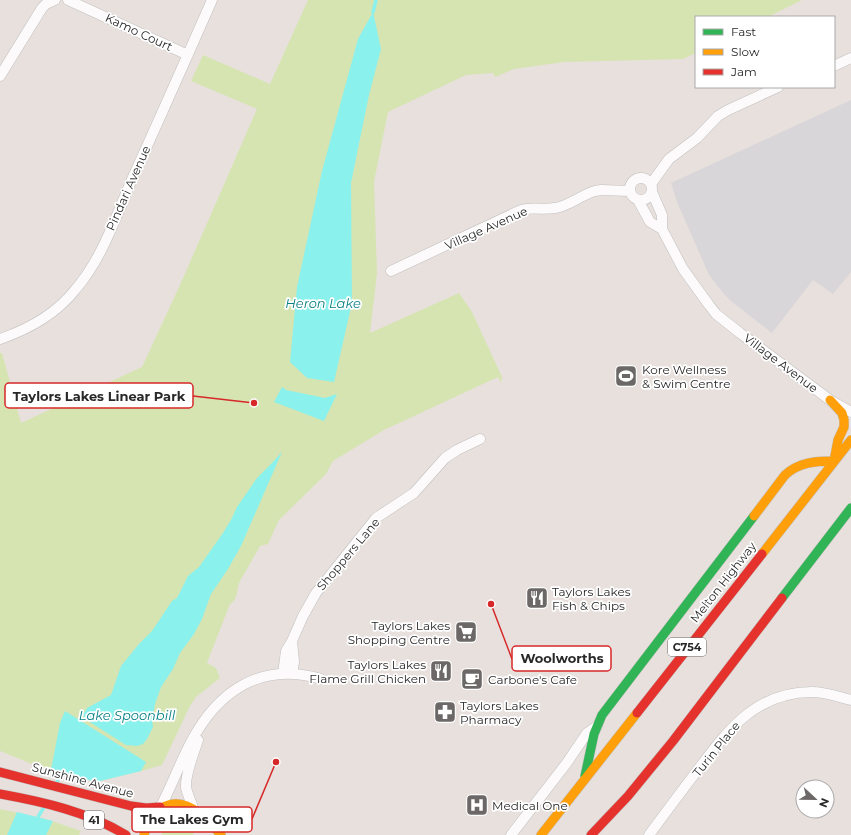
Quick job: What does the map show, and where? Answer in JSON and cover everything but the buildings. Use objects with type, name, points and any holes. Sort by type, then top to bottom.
[{"type":"main road","name":"Village Avenue","points":[[830,400],[842,413],[844,420],[844,427],[838,440],[834,461]]},
{"type":"main road","name":"Melton Highway","points":[[541,835],[851,440]]},
{"type":"main road","points":[[585,779],[597,726],[606,710],[769,498],[785,475],[794,467],[801,464],[834,461]]},
{"type":"main road","points":[[591,835],[632,791],[673,741],[851,508]]},
{"type":"main road","name":"Sunshine Avenue","points":[[0,772],[37,780],[131,806],[146,808],[161,807]]},
{"type":"main road","name":"41","points":[[0,794],[22,798],[66,810],[99,821],[126,835]]},
{"type":"main road","name":"41","points":[[161,807],[175,804],[193,808]]},
{"type":"main road","points":[[144,835],[150,817],[161,807]]},
{"type":"main road","points":[[193,808],[221,835]]},
{"type":"main road","points":[[209,822],[211,835]]},
{"type":"street","points":[[0,76],[42,8],[54,0]]},
{"type":"street","name":"Kamo Court","points":[[68,0],[188,55]]},
{"type":"street","name":"Pindari Avenue","points":[[0,339],[18,333],[40,321],[59,307],[75,291],[89,273],[99,255],[212,0]]},
{"type":"street","points":[[835,66],[851,58]]},
{"type":"street","points":[[652,188],[646,179],[639,178],[631,184],[630,191],[638,200],[648,198],[652,188],[669,160],[697,138],[718,116],[776,88]]},
{"type":"street","name":"Village Avenue","points":[[652,188],[662,215],[662,229],[689,279],[716,314],[830,400],[851,412]]},
{"type":"street","name":"Village Avenue","points":[[391,271],[525,209],[561,206],[595,190],[630,191]]},
{"type":"street","name":"Village Avenue","points":[[638,200],[650,222],[662,229]]},
{"type":"street","name":"Shoppers Lane","points":[[287,674],[294,662],[292,641],[303,616],[316,593],[370,524],[384,512],[414,493],[446,458],[457,450],[480,439]]},
{"type":"street","points":[[161,807],[191,742],[203,723],[222,700],[241,685],[258,678],[287,674],[310,676],[321,679]]},
{"type":"street","name":"Turin Place","points":[[649,835],[719,742],[742,717],[755,708],[784,696],[813,692],[851,700]]},
{"type":"street","points":[[193,808],[186,782],[203,723]]},
{"type":"street","points":[[511,835],[561,770],[587,733],[597,726]]},
{"type":"shaded area","points":[[851,100],[851,272],[833,294],[813,280],[772,333],[732,302],[709,275],[677,202],[671,183]]},
{"type":"green space","points":[[308,0],[802,0],[770,16],[695,16],[695,53],[683,59],[564,62],[514,69],[495,77],[493,73],[466,75],[388,112],[374,182],[377,273],[370,333],[459,293],[472,312],[502,377],[501,383],[498,377],[384,430],[333,461],[326,474],[279,520],[268,544],[260,546],[240,581],[236,597],[230,604],[207,663],[216,668],[220,678],[196,697],[190,706],[162,765],[96,782],[37,766],[0,751],[0,353],[2,353],[21,423],[142,367],[180,285],[257,109],[191,81],[203,55],[270,84]]},
{"type":"green space","points":[[0,809],[46,819],[81,831],[79,835],[0,835]]},
{"type":"green space","points":[[180,822],[189,826],[194,835],[162,835],[165,829],[169,826]]},
{"type":"water","name":"Heron Lake","points":[[373,12],[381,49],[369,95],[351,183],[352,303],[334,382],[307,378],[290,362],[297,287],[322,171],[358,39]]},
{"type":"water","points":[[282,387],[286,390],[325,398],[337,394],[324,421],[274,402]]},
{"type":"water","name":"Lake Spoonbill","points":[[282,452],[241,546],[211,594],[202,619],[194,634],[180,653],[173,669],[161,687],[155,704],[152,720],[153,727],[147,739],[143,744],[137,746],[126,745],[85,719],[83,715],[87,708],[111,695],[121,666],[152,631],[172,601],[177,598],[188,576],[199,567],[223,533],[237,507],[257,478]]},
{"type":"water","points":[[65,711],[146,762],[141,771],[96,782],[51,770],[60,723]]},
{"type":"water","points":[[17,812],[53,821],[46,835],[7,835]]},
{"type":"waterway","points":[[373,12],[376,0]]},
{"type":"waterway","points":[[57,782],[62,772]]},
{"type":"waterway","points":[[38,817],[44,807]]},
{"type":"traffic: fast","points":[[782,598],[851,508]]},
{"type":"traffic: fast","points":[[585,776],[594,734],[602,715],[754,516]]},
{"type":"traffic: slow","points":[[754,516],[785,475],[790,471],[796,467],[808,463],[834,461],[838,440],[844,427],[844,420],[842,413],[830,400]]},
{"type":"traffic: slow","points":[[762,554],[851,440]]},
{"type":"traffic: slow","points":[[541,835],[637,713]]},
{"type":"traffic: slow","points":[[144,835],[152,817],[158,810],[173,804],[181,804],[190,807],[208,820],[221,835]]},
{"type":"traffic: jam","points":[[637,713],[762,554]]},
{"type":"traffic: jam","points":[[591,835],[628,796],[673,741],[782,598]]},
{"type":"traffic: jam","points":[[0,772],[131,806],[146,808],[160,807]]},
{"type":"traffic: jam","points":[[0,794],[49,804],[81,814],[126,835]]},
{"type":"place","name":"Kore Wellness & Swim Centre","points":[[626,376]]},
{"type":"place","name":"Taylors Lakes Linear Park","points":[[254,403]]},
{"type":"place","name":"Taylors Lakes Fish & Chips","points":[[537,598]]},
{"type":"place","name":"Woolworths","points":[[491,604]]},
{"type":"place","name":"Taylors Lakes Shopping Centre","points":[[466,632]]},
{"type":"place","name":"Taylors Lakes Flame Grill Chicken","points":[[441,671]]},
{"type":"place","name":"Carbone's Cafe","points":[[472,679]]},
{"type":"place","name":"Taylors Lakes Pharmacy","points":[[445,712]]},
{"type":"place","name":"The Lakes Gym","points":[[276,762]]},
{"type":"place","name":"Medical One","points":[[477,805]]}]
